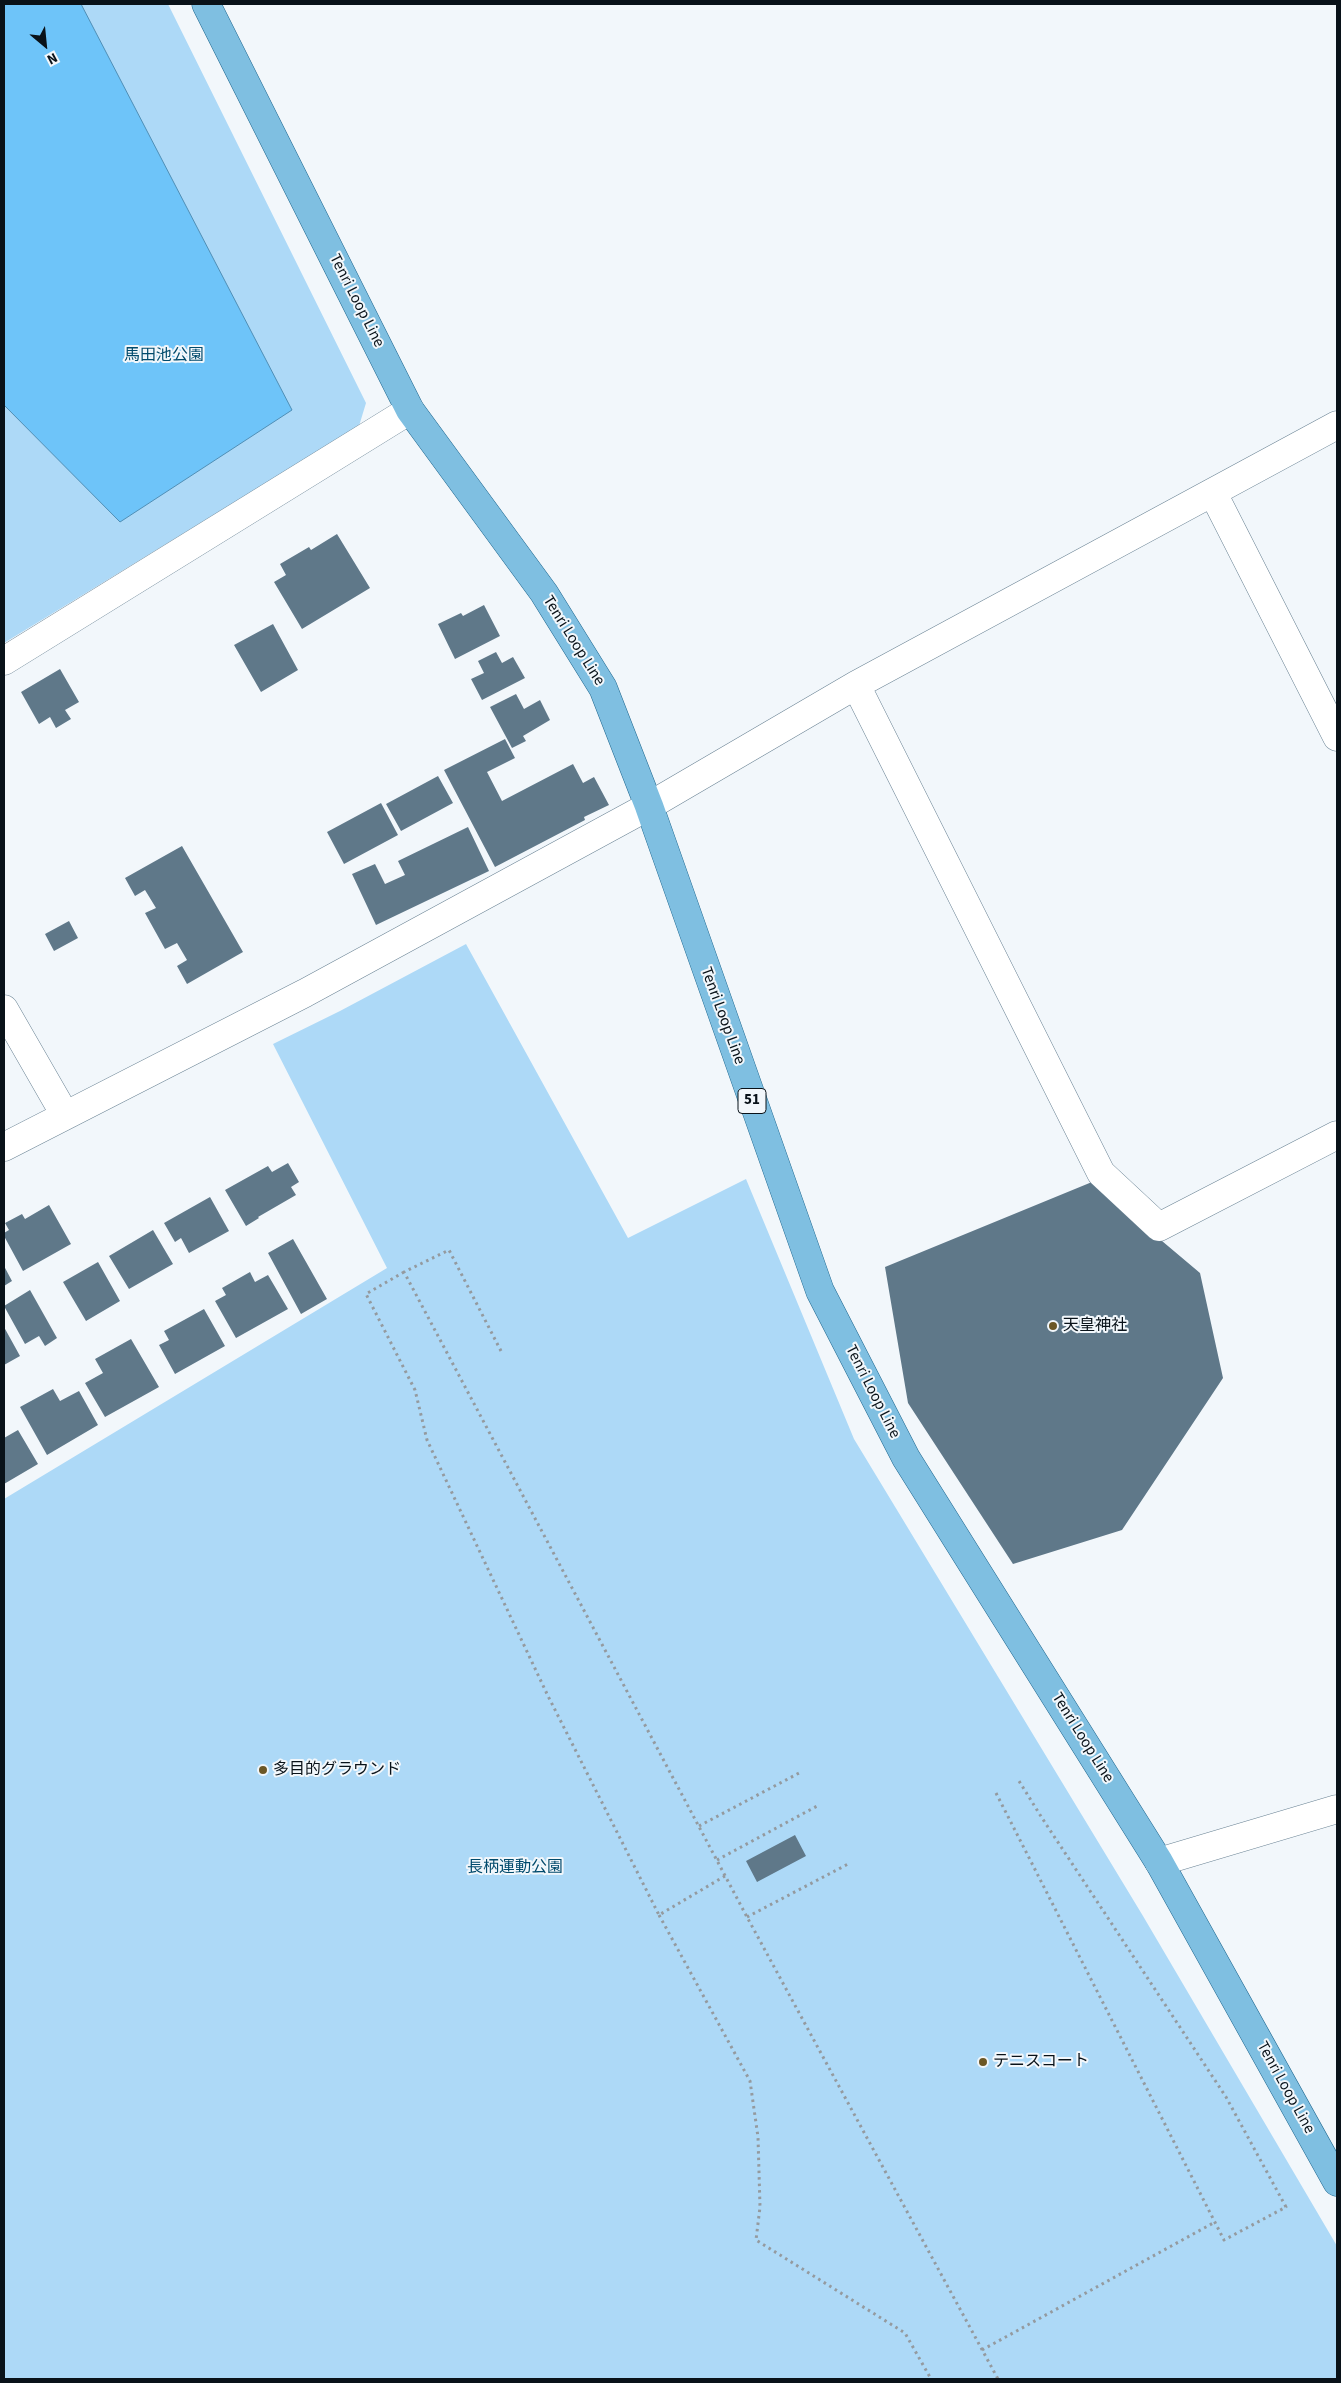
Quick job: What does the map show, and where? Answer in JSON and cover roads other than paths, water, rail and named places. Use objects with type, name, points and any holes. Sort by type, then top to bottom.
[{"type":"main road","name":"Tenri Loop Line","points":[[206,4],[410,410],[544,593],[603,688],[649,806],[820,1291],[906,1458],[1159,1862],[1337,2182]]},
{"type":"street","points":[[4,661],[410,410]]},
{"type":"street","points":[[4,1146],[305,993],[649,806],[856,685],[1337,425]]},
{"type":"street","points":[[1213,493],[1337,737]]},
{"type":"street","points":[[856,685],[1101,1173],[1108,1180],[1159,1227],[1337,1135]]},
{"type":"street","points":[[4,1009],[65,1116]]},
{"type":"street","points":[[1159,1862],[1337,1810]]},
{"type":"water","points":[[4,4],[81,4],[292,410],[120,522],[4,405]]},
{"type":"place","name":"天皇神社","points":[[1053,1326]]},
{"type":"place","name":"多目的グラウンド","points":[[263,1770]]},
{"type":"place","name":"テニスコート","points":[[983,2062]]},
{"type":"park label","name":"馬田池公園","points":[[164,356]]},
{"type":"park label","name":"長柄運動公園","points":[[515,1868]]}]
